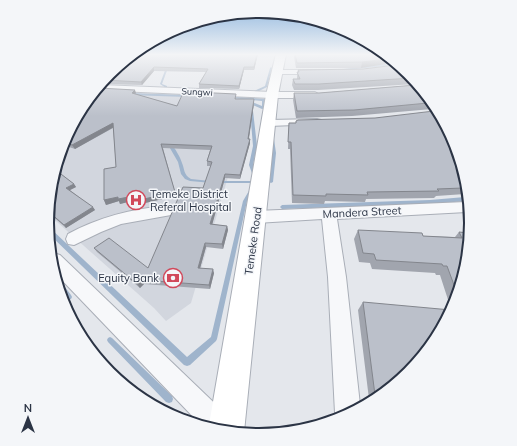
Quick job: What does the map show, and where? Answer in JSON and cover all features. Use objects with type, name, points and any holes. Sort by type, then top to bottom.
[{"type":"street","name":"Temeke Road","points":[[228,425],[272,95],[277,75]]},
{"type":"street","name":"Sungwi","points":[[104,88],[272,95],[326,95]]},
{"type":"street","points":[[269,123],[325,122]]},
{"type":"street","name":"Mandera Street","points":[[256,217],[463,207]]},
{"type":"street","points":[[74,239],[83,233],[123,218],[166,211]]},
{"type":"street","points":[[329,214],[337,277],[348,408]]},
{"type":"street","points":[[57,263],[218,424]]},
{"type":"shaded area","name":"Temeke District Referal Hospital","points":[[106,86],[251,94],[250,102],[191,303],[166,321],[154,308],[54,219],[57,183],[69,145],[81,120]]},
{"type":"building","points":[[117,75],[147,75],[141,82],[112,80]]},
{"type":"building","points":[[205,75],[242,75],[239,86],[199,84]]},
{"type":"building","points":[[298,75],[400,75],[404,79],[319,84],[295,84],[293,79],[300,79]]},
{"type":"building","points":[[410,85],[425,103],[354,110],[297,111],[294,93],[319,93]]},
{"type":"building","points":[[104,88],[135,90],[132,93],[177,106],[183,93],[194,92],[236,94],[235,99],[254,99],[248,139],[250,139],[240,175],[225,174],[210,224],[227,226],[222,244],[205,243],[198,268],[213,269],[209,285],[142,280],[137,284],[94,248],[109,238],[148,268],[183,187],[203,188],[212,162],[207,161],[212,146],[161,144],[175,192],[135,201],[134,196],[104,200],[104,169],[116,167],[113,123],[72,145],[69,144],[81,120]]},
{"type":"building","points":[[430,111],[442,132],[453,157],[461,188],[437,189],[439,191],[367,192],[368,195],[293,195],[291,142],[288,142],[289,123],[296,123],[298,120],[375,118]]},
{"type":"building","points":[[59,173],[74,184],[66,188],[93,207],[64,225],[54,216],[55,196]]},
{"type":"building","points":[[358,230],[422,233],[423,236],[462,238],[459,232],[463,232],[460,263],[454,285],[447,266],[443,266],[442,264],[376,260],[374,254],[363,253]]},
{"type":"building","points":[[363,302],[444,309],[429,337],[413,358],[394,377],[375,391]]},
{"type":"waterway","points":[[164,75],[161,84],[166,87]]},
{"type":"waterway","points":[[250,91],[254,92],[266,86],[269,75]]},
{"type":"waterway","points":[[129,94],[187,96]]},
{"type":"waterway","points":[[231,97],[264,100],[263,108],[250,103]]},
{"type":"waterway","points":[[251,111],[255,146],[251,165],[255,176]]},
{"type":"waterway","points":[[271,182],[274,153],[272,139]]},
{"type":"waterway","points":[[169,143],[180,162],[183,174],[187,178],[190,180],[210,182]]},
{"type":"waterway","points":[[218,182],[256,182]]},
{"type":"waterway","points":[[54,235],[187,362],[214,339],[245,201],[252,190]]},
{"type":"waterway","points":[[282,207],[430,202],[462,199]]},
{"type":"waterway","points":[[65,292],[69,297]]},
{"type":"waterway","points":[[110,340],[169,399]]},
{"type":"place","name":"Temeke District Referal Hospital","points":[[136,200]]},
{"type":"place","name":"Equity Bank","points":[[173,278]]}]
